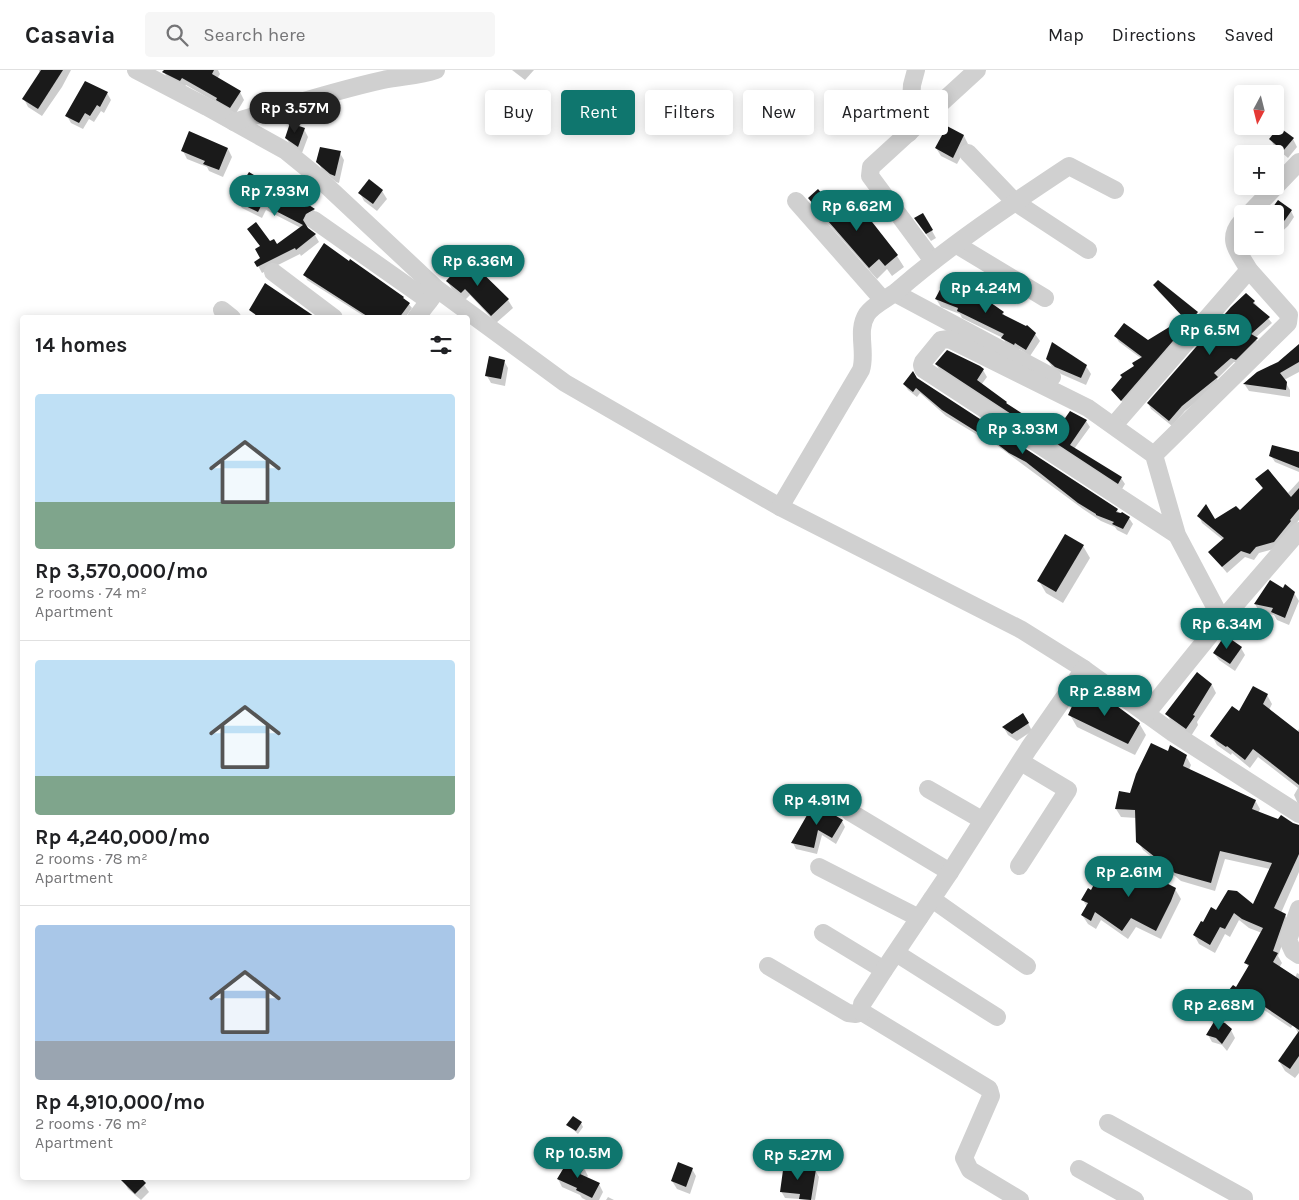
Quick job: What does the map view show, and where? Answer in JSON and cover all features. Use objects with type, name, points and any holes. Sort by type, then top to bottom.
[{"type":"street","points":[[136,70],[286,151],[313,173],[433,295]]},
{"type":"street","points":[[234,122],[310,98],[384,79],[436,70]]},
{"type":"street","points":[[912,90],[916,70]]},
{"type":"street","points":[[948,97],[977,70]]},
{"type":"street","points":[[907,135],[871,167],[870,176],[933,261]]},
{"type":"street","points":[[968,153],[1015,202],[1088,250]]},
{"type":"street","points":[[1258,205],[1299,162]]},
{"type":"street","points":[[780,507],[861,370],[864,362],[862,338],[864,320],[868,313],[933,261],[1069,166],[1115,190]]},
{"type":"street","points":[[796,201],[889,296],[1073,388],[1118,421],[1154,454],[1177,535],[1222,620]]},
{"type":"street","points":[[314,220],[463,315]]},
{"type":"street","points":[[957,244],[1045,298]]},
{"type":"street","points":[[1154,454],[1288,322],[1288,315],[1250,270],[1242,255]]},
{"type":"street","points":[[1118,421],[1250,270]]},
{"type":"street","points":[[273,272],[330,315]]},
{"type":"street","points":[[418,315],[433,295]]},
{"type":"street","points":[[470,320],[565,383],[780,507],[1020,629],[1084,669],[1172,733],[1299,814]]},
{"type":"street","points":[[1118,421],[949,339],[940,340],[922,365],[923,368],[1177,535]]},
{"type":"street","points":[[1146,714],[1222,620],[1299,531]]},
{"type":"street","points":[[862,1012],[862,1004],[884,970],[1084,669]]},
{"type":"street","points":[[1019,866],[1068,790],[1021,762]]},
{"type":"street","points":[[928,789],[982,820]]},
{"type":"street","points":[[850,812],[950,872]]},
{"type":"street","points":[[818,867],[919,918]]},
{"type":"street","points":[[932,899],[1027,966]]},
{"type":"street","points":[[1299,909],[1288,940],[1293,951],[1299,955]]},
{"type":"street","points":[[823,933],[884,970]]},
{"type":"street","points":[[896,953],[997,1016]]},
{"type":"street","points":[[768,966],[848,1013],[856,1014],[862,1012],[989,1088],[991,1096],[964,1158],[970,1170],[1020,1200]]},
{"type":"street","points":[[1108,1123],[1244,1198],[1244,1200]]},
{"type":"street","points":[[1078,1169],[1135,1200]]},
{"type":"building","points":[[41,70],[63,70],[38,109],[22,99]]},
{"type":"building","points":[[164,70],[214,70],[212,74],[241,91],[230,108],[216,100],[217,98],[182,78],[180,81],[162,72]]},
{"type":"building","points":[[85,81],[108,92],[100,107],[97,105],[90,116],[85,113],[79,123],[65,116]]},
{"type":"building","points":[[290,123],[305,128],[298,147],[285,138]]},
{"type":"building","points":[[948,127],[964,135],[953,158],[935,148],[942,135],[948,135]]},
{"type":"building","points":[[189,131],[228,148],[219,170],[203,164],[205,161],[181,151]]},
{"type":"building","points":[[1284,131],[1294,138],[1284,150],[1284,145],[1276,145],[1269,139],[1272,135],[1284,135]]},
{"type":"building","points":[[320,147],[341,151],[335,176],[316,162]]},
{"type":"building","points":[[249,172],[283,193],[284,191],[300,199],[315,209],[306,214],[303,220],[308,228],[316,234],[296,250],[295,248],[257,267],[254,262],[260,258],[255,249],[260,246],[247,229],[256,222],[270,241],[274,239],[277,244],[303,225],[262,204],[258,212],[237,202],[244,187],[241,185]]},
{"type":"building","points":[[369,179],[383,190],[373,204],[358,193]]},
{"type":"building","points":[[818,189],[842,217],[858,204],[898,255],[885,266],[879,259],[869,268],[808,198]]},
{"type":"building","points":[[1278,200],[1292,210],[1284,221],[1284,205],[1274,205]]},
{"type":"building","points":[[923,213],[933,230],[926,234],[914,218]]},
{"type":"building","points":[[324,243],[349,261],[350,259],[410,303],[401,315],[365,315],[303,275]]},
{"type":"building","points":[[467,258],[509,299],[491,316],[465,289],[461,293],[446,281]]},
{"type":"building","points":[[945,280],[984,298],[1004,312],[1002,314],[1027,325],[1036,333],[1026,350],[1015,343],[1014,345],[1001,338],[1004,334],[957,311],[958,308],[935,299]]},
{"type":"building","points":[[1158,280],[1198,312],[1121,401],[1111,390],[1122,377],[1120,375],[1134,366],[1132,363],[1142,357],[1114,336],[1124,323],[1148,340],[1184,318],[1153,285]]},
{"type":"building","points":[[265,283],[312,315],[256,315],[249,310]]},
{"type":"building","points":[[1246,293],[1255,301],[1253,303],[1270,317],[1251,334],[1258,338],[1236,360],[1231,358],[1214,373],[1218,377],[1182,406],[1169,421],[1147,403],[1231,307]]},
{"type":"building","points":[[1052,342],[1087,365],[1081,378],[1055,367],[1046,359]]},
{"type":"building","points":[[1299,344],[1299,362],[1280,373],[1287,382],[1286,390],[1243,384],[1257,372],[1278,362]]},
{"type":"building","points":[[947,350],[984,369],[977,380],[1006,403],[1054,434],[1070,411],[1087,420],[1070,445],[1122,477],[1118,484],[935,364]]},
{"type":"building","points":[[489,356],[505,360],[501,379],[485,376]]},
{"type":"building","points":[[913,371],[917,378],[1118,509],[1116,512],[1122,512],[1130,517],[1123,529],[1112,524],[1114,522],[1096,515],[1078,503],[1026,462],[1009,453],[979,430],[977,432],[942,410],[916,388],[913,392],[903,384]]},
{"type":"building","points":[[1272,445],[1299,452],[1299,468],[1269,456]]},
{"type":"building","points":[[1268,469],[1291,497],[1299,488],[1299,509],[1274,542],[1256,547],[1250,554],[1241,551],[1222,567],[1208,552],[1224,538],[1197,516],[1206,504],[1215,519],[1236,506],[1240,510],[1263,488],[1255,479]]},
{"type":"building","points":[[1065,534],[1084,545],[1056,592],[1037,581]]},
{"type":"building","points":[[1270,580],[1283,588],[1285,584],[1295,592],[1285,618],[1271,612],[1273,608],[1254,604]]},
{"type":"building","points":[[1225,635],[1242,647],[1230,664],[1213,653]]},
{"type":"building","points":[[1197,672],[1212,684],[1186,729],[1165,714]]},
{"type":"building","points":[[1253,686],[1268,694],[1263,704],[1299,732],[1299,785],[1253,749],[1245,760],[1210,736],[1232,706],[1239,711]]},
{"type":"building","points":[[1079,694],[1094,702],[1102,695],[1140,723],[1128,744],[1068,715]]},
{"type":"building","points":[[1023,713],[1029,723],[1012,734],[1002,727]]},
{"type":"building","points":[[1151,743],[1168,751],[1170,745],[1187,755],[1183,766],[1256,800],[1252,809],[1278,819],[1281,815],[1299,825],[1299,854],[1274,908],[1286,914],[1273,951],[1278,953],[1273,962],[1299,979],[1299,1030],[1247,995],[1238,1005],[1225,995],[1233,985],[1236,987],[1249,965],[1244,963],[1263,928],[1242,919],[1234,913],[1225,929],[1220,927],[1210,945],[1193,935],[1211,907],[1216,910],[1228,890],[1237,891],[1253,904],[1272,863],[1220,851],[1211,883],[1175,873],[1136,842],[1135,810],[1115,809],[1119,791],[1130,793],[1136,774]]},
{"type":"building","points":[[814,803],[843,820],[832,838],[818,830],[814,848],[791,843]]},
{"type":"building","points":[[1127,860],[1141,864],[1139,869],[1176,888],[1156,931],[1131,918],[1122,931],[1095,912],[1091,921],[1081,915],[1088,903],[1081,900],[1088,888],[1091,890],[1103,867],[1121,877]]},
{"type":"building","points":[[1215,1020],[1225,1023],[1232,1029],[1222,1044],[1216,1038],[1206,1035]]},
{"type":"building","points":[[1299,1031],[1299,1056],[1290,1069],[1278,1061]]},
{"type":"building","points":[[573,1116],[582,1122],[576,1131],[566,1125]]},
{"type":"building","points":[[569,1159],[585,1167],[580,1174],[600,1183],[592,1198],[576,1190],[577,1188],[557,1179]]},
{"type":"building","points":[[678,1162],[693,1168],[686,1187],[671,1181]]},
{"type":"building","points":[[784,1163],[816,1169],[811,1200],[799,1199],[800,1194],[780,1192]]},
{"type":"building","points":[[121,1180],[143,1180],[146,1183],[135,1194]]}]
